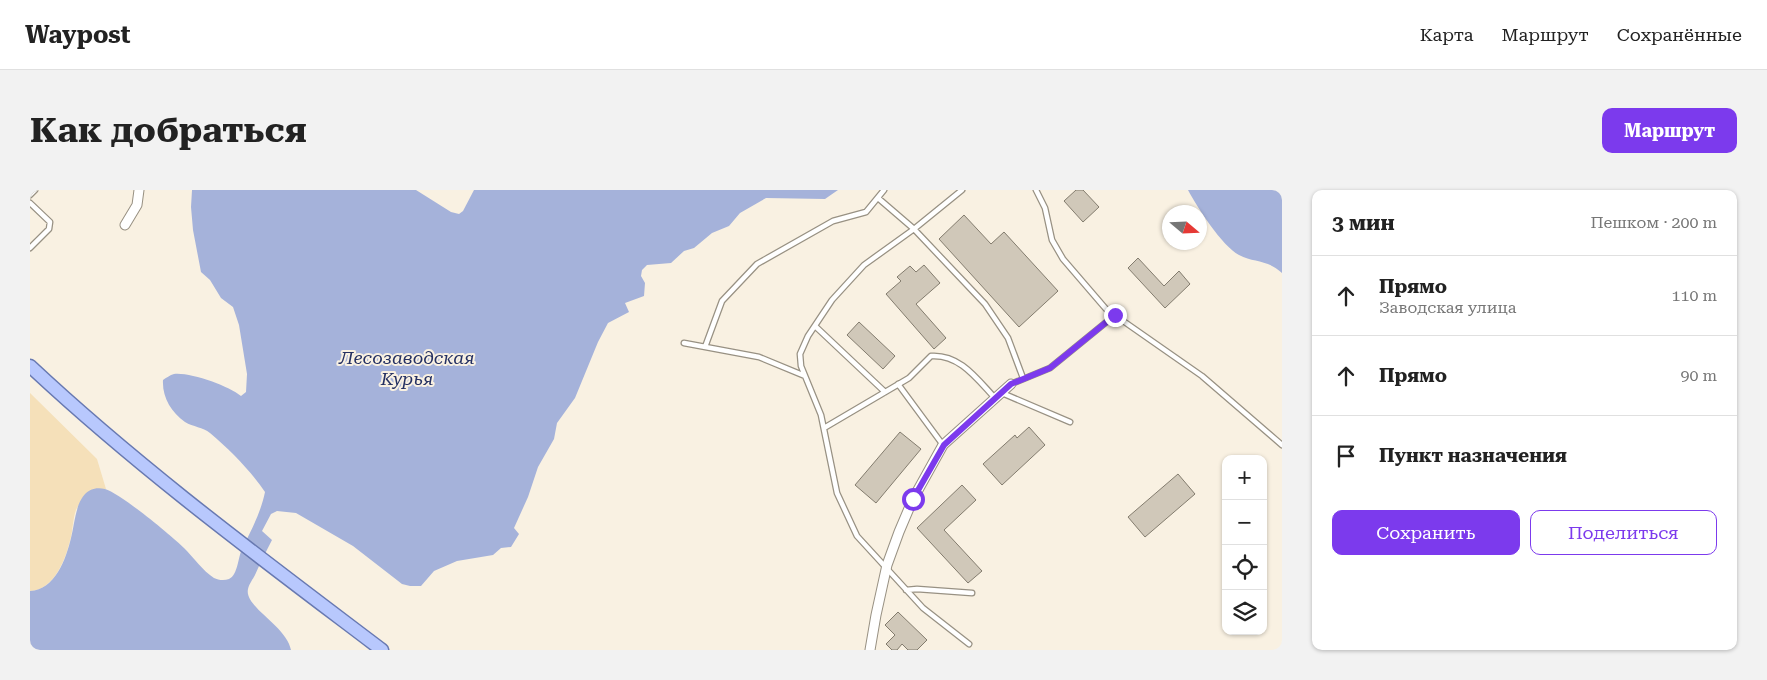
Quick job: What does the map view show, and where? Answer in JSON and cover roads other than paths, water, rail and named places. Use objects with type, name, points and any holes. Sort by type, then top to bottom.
[{"type":"main road","points":[[30,366],[117,444],[382,650]]},
{"type":"street","points":[[125,225],[137,205],[139,190]]},
{"type":"street","points":[[870,650],[887,568],[898,532],[913,499],[944,445],[1011,384]]},
{"type":"lane","points":[[30,195],[35,190]]},
{"type":"lane","points":[[705,347],[722,301],[757,264],[833,221],[866,212],[884,190]]},
{"type":"lane","points":[[962,190],[914,229],[864,265],[832,300],[808,336],[800,354],[801,366],[821,415],[837,493],[857,536],[923,608],[969,644]]},
{"type":"lane","points":[[1036,190],[1045,208],[1052,240],[1063,259],[1106,309],[1202,376],[1282,445]]},
{"type":"lane","points":[[878,198],[914,229],[985,304],[1008,338],[1023,378]]},
{"type":"lane","points":[[30,203],[50,222],[49,229],[30,248]]},
{"type":"lane","points":[[1011,384],[1050,368],[1115,315]]},
{"type":"lane","points":[[814,326],[885,392]]},
{"type":"lane","points":[[684,343],[759,357],[805,376]]},
{"type":"lane","points":[[824,428],[909,378],[931,356],[948,358],[963,365],[998,395],[1070,422]]},
{"type":"lane","points":[[898,384],[944,445]]},
{"type":"lane","points":[[906,590],[972,593]]},
{"type":"water","name":"Лесозаводская Курья","points":[[192,190],[416,190],[451,212],[459,214],[463,211],[474,190],[838,190],[825,199],[766,198],[740,213],[729,226],[712,233],[694,248],[684,251],[671,263],[647,265],[642,270],[641,276],[645,283],[644,296],[625,303],[629,312],[608,323],[598,342],[575,398],[557,423],[554,439],[538,467],[528,497],[514,528],[519,534],[511,547],[501,548],[493,555],[457,561],[434,571],[421,586],[410,586],[402,584],[353,546],[296,513],[277,511],[271,514],[262,531],[272,540],[248,589],[252,603],[282,633],[288,641],[291,650],[30,650],[30,591],[46,585],[58,572],[69,546],[79,504],[88,491],[105,489],[122,498],[178,542],[210,575],[221,580],[229,579],[234,574],[242,549],[261,507],[265,492],[253,476],[210,433],[188,424],[180,418],[168,404],[164,392],[163,380],[173,374],[181,374],[209,380],[241,396],[246,392],[247,374],[239,325],[233,307],[221,298],[210,280],[201,272],[193,230]]},
{"type":"water","points":[[1188,190],[1282,190],[1282,273],[1271,265],[1239,255],[1232,250],[1207,221],[1207,205],[1196,205]]}]
